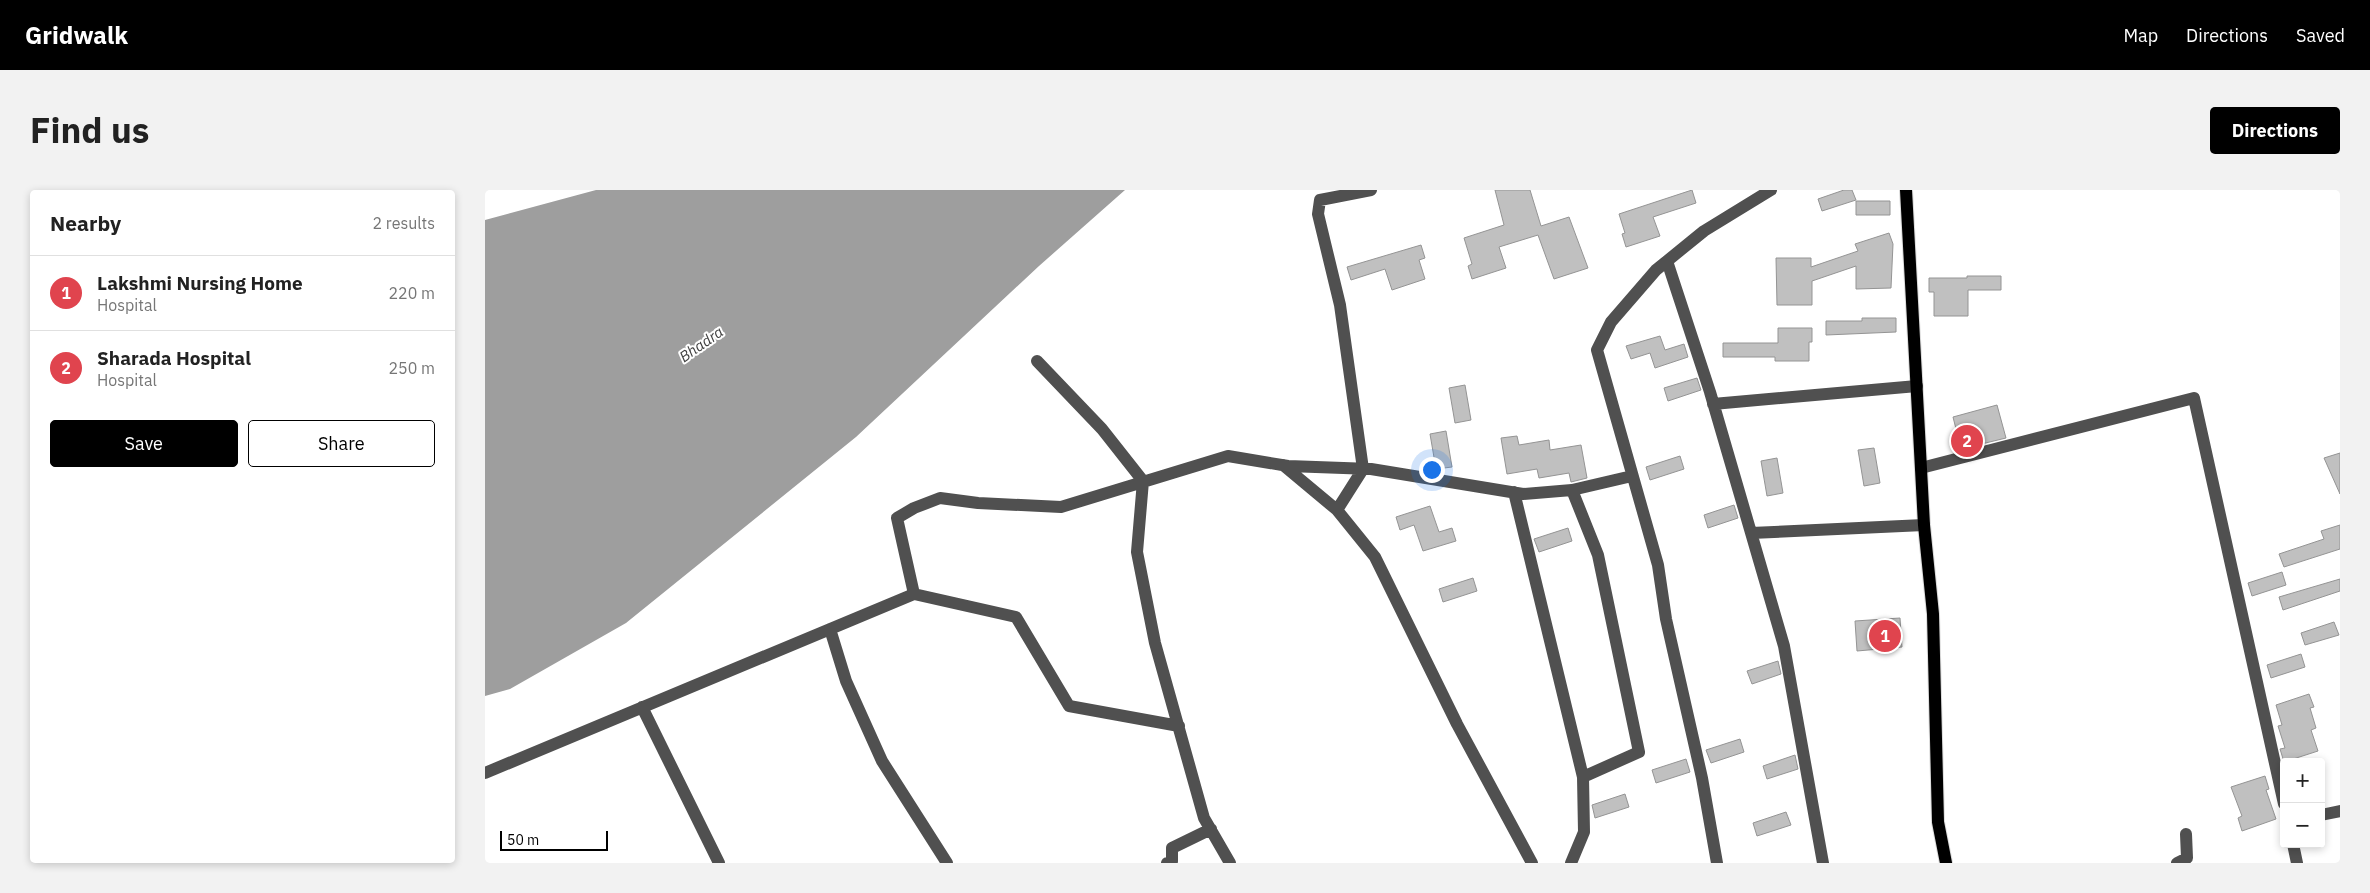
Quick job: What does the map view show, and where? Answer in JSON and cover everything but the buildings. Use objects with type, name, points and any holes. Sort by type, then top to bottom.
[{"type":"main road","points":[[1906,190],[1924,525],[1933,614],[1938,822],[1946,863]]},
{"type":"street","points":[[1337,510],[1363,469],[1340,306],[1318,214],[1320,200],[1371,190]]},
{"type":"street","points":[[1717,863],[1702,778],[1666,619],[1658,565],[1597,350],[1611,322],[1656,270],[1704,231],[1771,190]]},
{"type":"street","points":[[1667,261],[1713,404],[1784,646],[1823,863]]},
{"type":"street","points":[[1037,361],[1102,429],[1143,481],[1137,552],[1155,642],[1204,818],[1230,863]]},
{"type":"street","points":[[1713,404],[1917,386]]},
{"type":"street","points":[[1921,468],[2194,398],[2284,803]]},
{"type":"street","points":[[914,594],[897,518],[914,508],[940,498],[1061,507],[1228,456],[1283,465],[1363,469],[1523,494],[1571,490],[1632,476]]},
{"type":"street","points":[[1283,465],[1337,510],[1375,557],[1457,724],[1532,863]]},
{"type":"street","points":[[1571,490],[1598,555],[1639,752],[1583,777]]},
{"type":"street","points":[[1514,492],[1583,777],[1584,832],[1571,863]]},
{"type":"street","points":[[1751,533],[1924,525]]},
{"type":"street","points":[[485,773],[914,594],[1017,617],[1069,706],[1179,726]]},
{"type":"street","points":[[830,629],[846,681],[882,761],[947,863]]},
{"type":"street","points":[[642,707],[719,863]]},
{"type":"street","points":[[2325,814],[2340,811]]},
{"type":"street","points":[[1167,863],[1172,861],[1172,848],[1211,829]]},
{"type":"street","points":[[2177,863],[2187,858],[2186,834]]},
{"type":"street","points":[[2294,848],[2297,863]]},
{"type":"water","name":"Bhadra","points":[[596,190],[1125,190],[1039,266],[856,437],[626,623],[510,689],[485,696],[485,220]]},
{"type":"place","name":"Sharada Hospital","points":[[1967,441]]},
{"type":"place","name":"Lakshmi Nursing Home","points":[[1885,636]]}]
